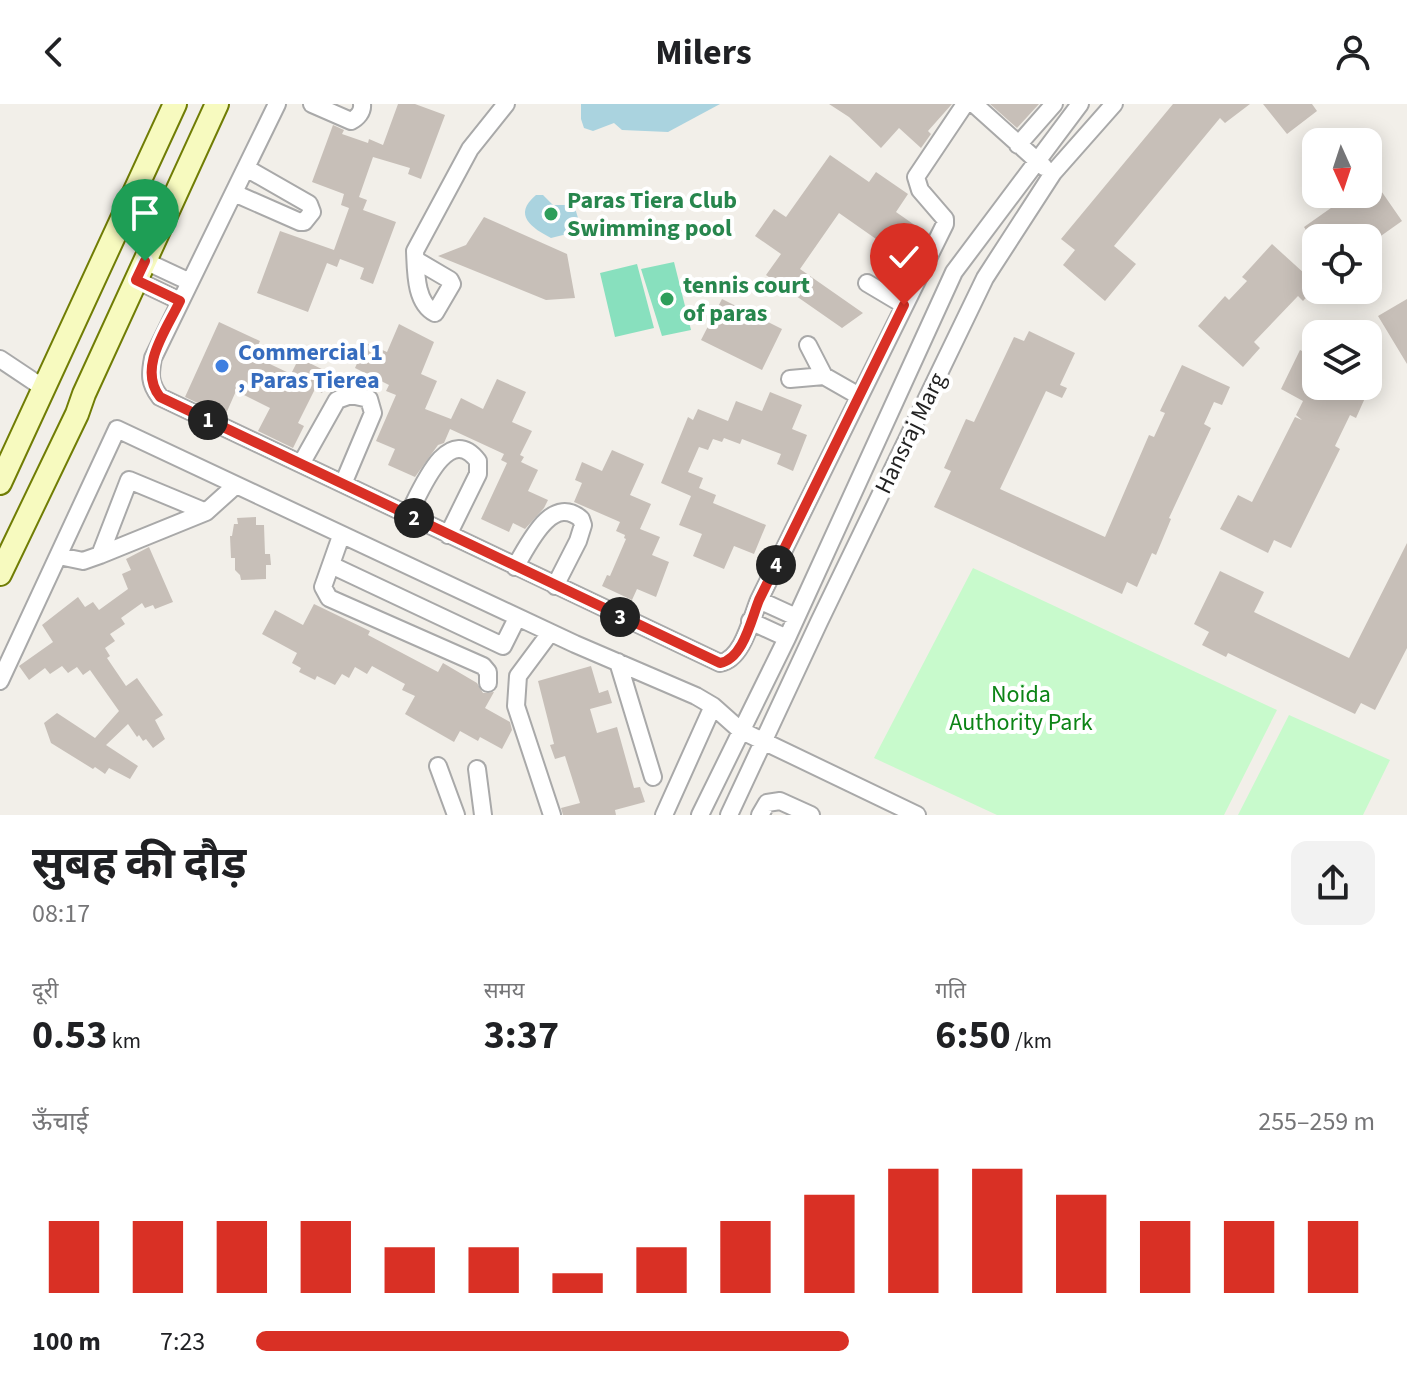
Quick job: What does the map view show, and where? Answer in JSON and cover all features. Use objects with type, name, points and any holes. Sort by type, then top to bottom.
[{"type":"street","points":[[0,483],[175,104]]},
{"type":"street","points":[[0,574],[77,414],[217,104]]},
{"type":"street","points":[[277,104],[153,358],[150,373],[152,387],[160,397],[720,663],[733,657],[946,222],[920,190],[916,177],[965,104]]},
{"type":"street","points":[[312,104],[351,121],[356,119],[363,108],[362,104]]},
{"type":"street","points":[[416,260],[415,251],[464,160],[506,104]]},
{"type":"street","points":[[974,104],[1035,161],[1053,173]]},
{"type":"street","points":[[1018,145],[1054,104]]},
{"type":"street","name":"Hansraj Marg","points":[[700,815],[787,638],[954,272],[1080,104]]},
{"type":"street","name":"Hansraj Marg","points":[[729,815],[985,278],[1053,173],[1114,104]]},
{"type":"street","points":[[234,193],[300,222],[304,222],[312,212],[309,204],[246,168]]},
{"type":"street","points":[[141,271],[190,282]]},
{"type":"street","points":[[141,271],[180,301]]},
{"type":"street","points":[[867,283],[904,305]]},
{"type":"street","points":[[808,345],[824,376],[859,396]]},
{"type":"street","points":[[0,359],[45,389]]},
{"type":"street","points":[[790,379],[824,376]]},
{"type":"street","points":[[301,464],[337,400],[351,395],[369,399],[373,413],[343,484]]},
{"type":"street","points":[[0,681],[117,429],[517,618],[696,696],[713,706],[740,730],[917,815]]},
{"type":"street","points":[[408,515],[440,458],[454,449],[466,451],[478,461],[478,474],[448,535]]},
{"type":"street","points":[[100,555],[129,480],[206,512]]},
{"type":"street","points":[[59,556],[83,561],[100,555],[206,512],[236,485]]},
{"type":"street","points":[[515,567],[535,534],[550,517],[557,512],[575,514],[581,519],[582,532],[555,586]]},
{"type":"street","points":[[341,536],[323,587],[329,598],[483,666],[488,672],[488,683]]},
{"type":"street","points":[[331,565],[503,646],[517,618]]},
{"type":"street","points":[[759,600],[796,617]]},
{"type":"street","points":[[750,621],[787,638]]},
{"type":"street","points":[[550,633],[518,676],[516,706],[552,815]]},
{"type":"street","points":[[618,662],[653,777]]},
{"type":"street","points":[[664,815],[713,706]]},
{"type":"street","points":[[438,766],[456,815]]},
{"type":"street","points":[[477,769],[483,815]]},
{"type":"street","points":[[760,815],[767,803],[780,801],[811,815]]},
{"type":"green space","name":"tennis court of paras","points":[[674,262],[691,330],[662,336],[641,269]]},
{"type":"green space","points":[[637,264],[654,328],[615,337],[600,273]]},
{"type":"green space","name":"Noida Authority Park","points":[[973,568],[1277,710],[1224,815],[997,815],[874,758]]},
{"type":"green space","points":[[1289,715],[1390,760],[1363,815],[1238,815]]},
{"type":"water","points":[[581,104],[720,104],[668,132],[622,130],[614,123],[593,131],[584,128]]},
{"type":"water","name":"Paras Tiera Club Swimming pool","points":[[536,195],[543,195],[553,205],[575,208],[578,218],[567,234],[551,238],[527,220],[526,209]]},
{"type":"building","points":[[398,104],[415,104],[445,115],[421,179],[408,174],[410,168],[373,157],[359,197],[367,200],[363,210],[396,222],[373,284],[360,279],[364,268],[340,259],[337,267],[327,263],[308,312],[257,293],[280,231],[334,250],[349,208],[341,205],[344,194],[312,182],[333,125],[344,130],[342,134],[383,145]]},
{"type":"building","points":[[829,104],[952,104],[928,131],[931,134],[921,148],[899,128],[881,148],[849,117]]},
{"type":"building","points":[[990,104],[1039,104],[1017,128]]},
{"type":"building","points":[[1173,104],[1250,104],[1225,123],[1220,118],[1114,246],[1136,264],[1105,301],[1063,265],[1075,250],[1061,239]]},
{"type":"building","points":[[1263,104],[1312,104],[1317,111],[1287,134]]},
{"type":"building","points":[[830,155],[869,182],[876,172],[908,194],[896,212],[916,226],[896,253],[839,213],[800,269],[863,313],[842,328],[766,275],[781,254],[755,236],[774,209],[786,217]]},
{"type":"building","points":[[1382,192],[1402,221],[1382,235],[1382,224],[1308,224],[1331,208],[1382,208]]},
{"type":"building","points":[[484,217],[567,254],[575,298],[546,300],[438,256],[466,245]]},
{"type":"building","points":[[1272,244],[1302,271],[1302,300],[1298,296],[1254,342],[1260,348],[1243,367],[1198,326],[1225,296],[1229,300],[1247,281],[1242,277]]},
{"type":"building","points":[[722,299],[782,329],[762,370],[701,340]]},
{"type":"building","points":[[1407,299],[1407,364],[1382,320],[1378,316]]},
{"type":"building","points":[[219,322],[260,341],[253,356],[291,374],[299,358],[332,374],[322,393],[315,389],[298,423],[304,426],[293,448],[258,431],[270,408],[236,391],[225,416],[185,397]]},
{"type":"building","points":[[399,324],[434,342],[421,374],[437,381],[425,409],[451,419],[461,398],[483,409],[497,379],[526,392],[512,422],[532,431],[520,455],[524,457],[521,462],[538,470],[528,491],[548,500],[525,529],[513,523],[509,532],[481,519],[507,463],[501,460],[504,454],[450,429],[444,443],[438,445],[415,477],[388,465],[395,449],[376,441],[396,395],[386,391],[389,385],[355,368],[366,343],[387,352]]},
{"type":"building","points":[[1029,331],[1075,353],[1060,385],[1067,388],[1062,398],[1046,391],[1000,489],[1105,537],[1149,435],[1154,437],[1165,413],[1160,411],[1182,365],[1230,387],[1222,405],[1214,402],[1204,424],[1211,428],[1169,518],[1156,555],[1152,553],[1137,587],[1127,582],[1122,594],[934,507],[951,471],[944,468],[966,419],[974,422],[1014,337],[1024,341]]},
{"type":"building","points":[[1300,350],[1302,400],[1364,400],[1356,418],[1350,415],[1335,446],[1340,449],[1291,548],[1274,540],[1268,553],[1220,529],[1238,495],[1252,502],[1295,417],[1302,420],[1296,415],[1303,401],[1281,389]]},
{"type":"building","points":[[770,392],[802,405],[792,429],[807,435],[793,471],[777,464],[781,454],[742,439],[740,444],[724,438],[722,442],[713,439],[708,450],[699,447],[688,472],[703,478],[699,488],[716,495],[713,503],[766,525],[754,554],[734,546],[724,569],[693,556],[702,534],[679,525],[691,496],[661,483],[688,417],[693,420],[698,409],[728,421],[736,401],[762,411]]},
{"type":"building","points":[[612,450],[644,464],[630,495],[651,504],[640,529],[660,537],[652,555],[669,562],[656,597],[637,589],[632,600],[602,586],[607,575],[610,576],[625,535],[616,531],[620,522],[574,502],[582,483],[575,480],[582,462],[602,471]]},
{"type":"building","points":[[256,517],[256,525],[264,525],[265,554],[270,554],[271,565],[266,565],[266,579],[241,580],[235,570],[235,558],[231,558],[230,536],[234,524],[238,524],[237,518]]},
{"type":"building","points":[[1407,543],[1407,648],[1375,710],[1361,703],[1355,714],[1228,653],[1226,657],[1202,645],[1209,632],[1194,624],[1220,571],[1264,592],[1254,612],[1349,658]]},
{"type":"building","points":[[149,547],[173,602],[155,609],[153,605],[145,608],[142,603],[121,618],[125,624],[110,634],[115,641],[105,648],[110,656],[107,658],[126,686],[137,678],[163,715],[155,720],[165,739],[153,748],[146,739],[143,741],[139,735],[137,737],[128,724],[106,745],[138,766],[130,779],[109,768],[105,774],[95,767],[93,769],[51,743],[44,723],[57,713],[95,738],[119,711],[90,670],[83,675],[77,667],[68,673],[62,666],[50,674],[45,668],[29,680],[19,666],[53,642],[42,625],[78,597],[85,607],[93,602],[99,610],[128,589],[122,574],[131,570],[126,559]]},
{"type":"building","points":[[314,604],[370,631],[368,635],[438,672],[443,663],[477,683],[483,693],[494,692],[485,708],[510,722],[512,730],[502,749],[460,731],[454,742],[405,714],[415,696],[402,690],[405,684],[372,666],[367,674],[355,667],[349,678],[342,674],[335,685],[299,672],[301,668],[292,663],[297,653],[262,634],[275,610],[303,625]]},
{"type":"building","points":[[591,666],[599,693],[608,690],[612,703],[590,709],[597,733],[617,727],[634,788],[640,787],[645,802],[615,810],[616,815],[563,815],[561,808],[580,803],[565,756],[555,759],[550,745],[554,744],[538,681]]},
{"type":"place","name":"Paras Tiera Club Swimming pool","points":[[551,214]]},
{"type":"place","name":"tennis court of paras","points":[[667,299]]},
{"type":"place","name":"Commercial 1 , Paras Tierea","points":[[222,366]]},
{"type":"route","points":[[145,261],[136,280],[180,301],[153,358],[150,373],[152,387],[160,397],[720,663],[727,662],[738,650],[759,600],[904,305]]}]
